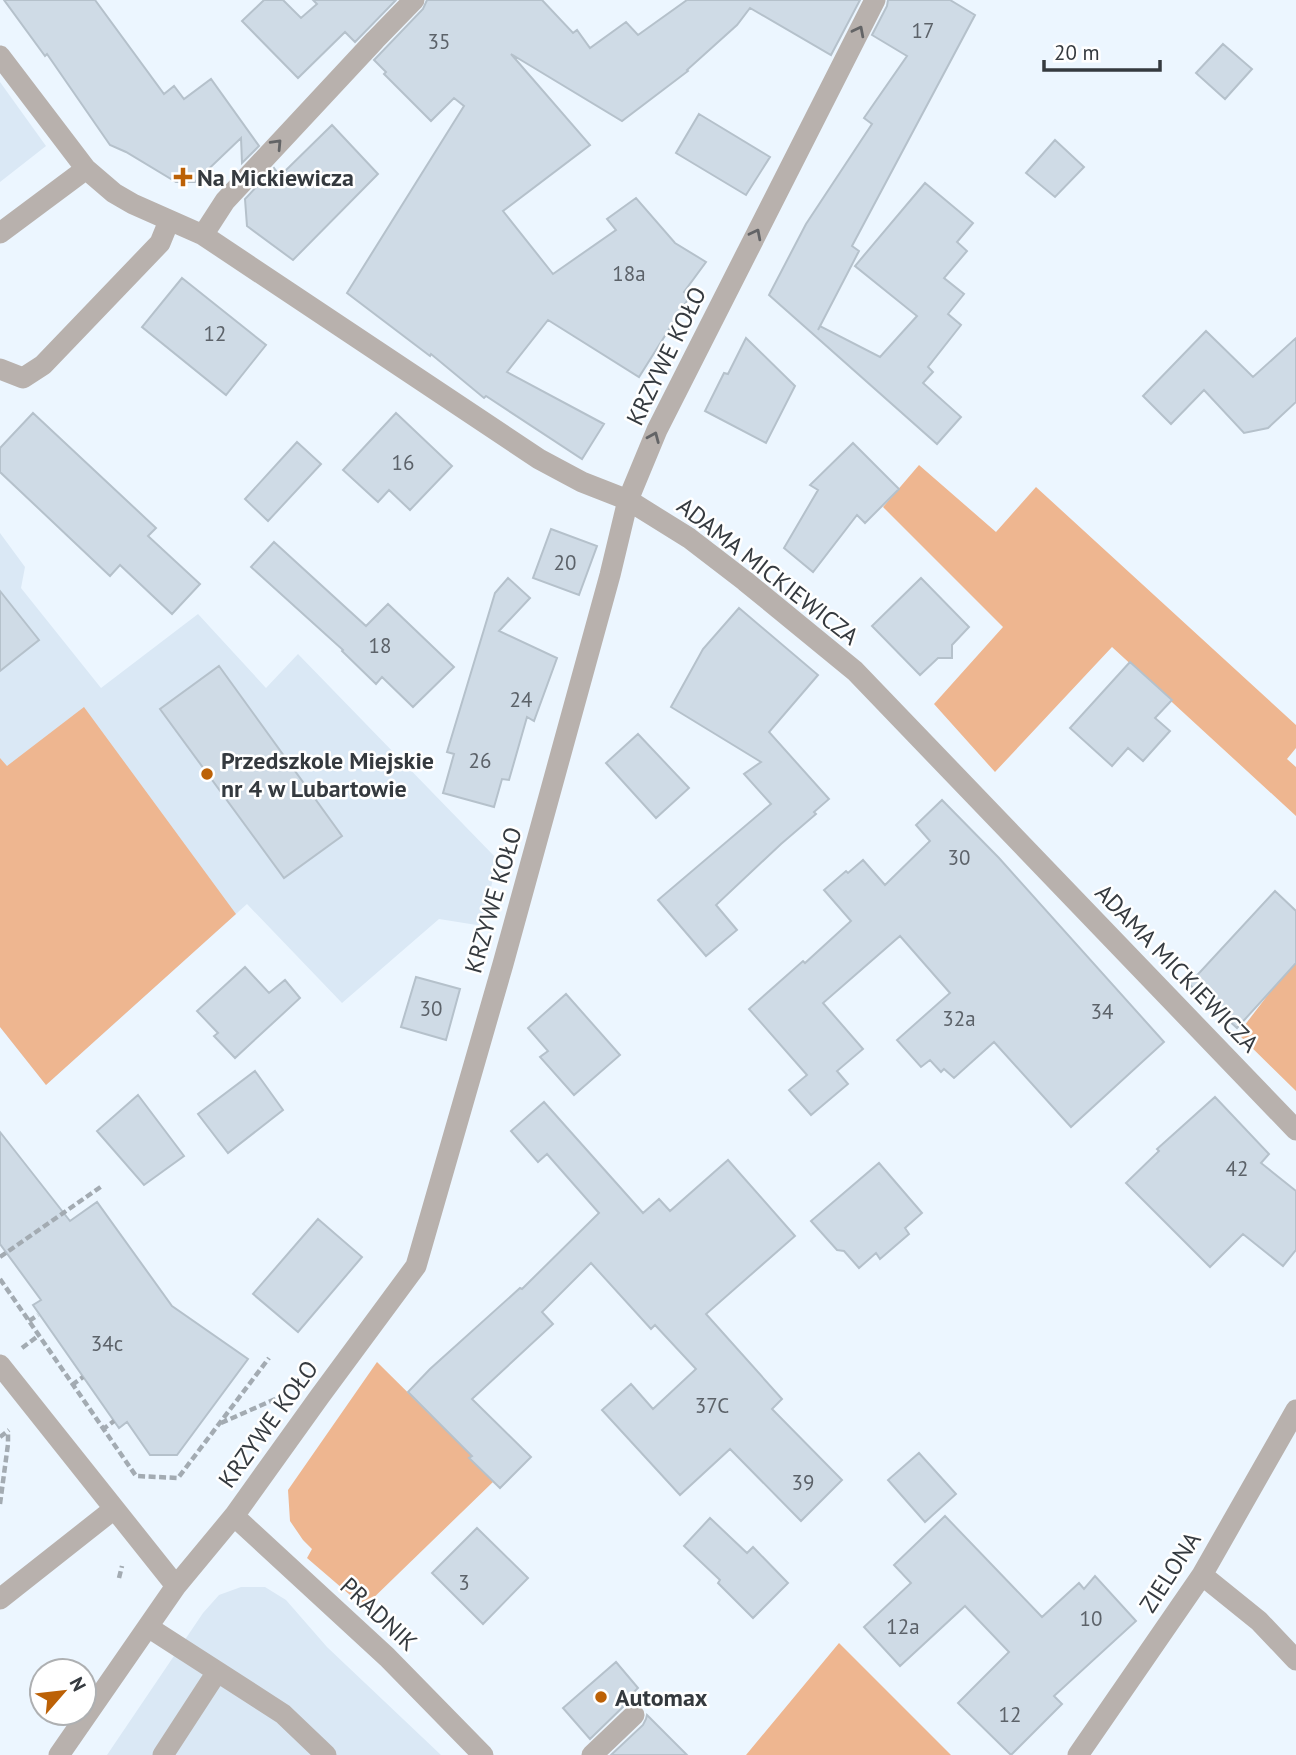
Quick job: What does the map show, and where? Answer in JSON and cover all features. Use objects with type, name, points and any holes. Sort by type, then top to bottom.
[{"type":"street","points":[[203,234],[225,201],[414,0]]},
{"type":"street","name":"KRZYWE KOŁO","points":[[59,1755],[176,1586],[234,1516],[416,1266],[503,964],[610,575],[628,500],[657,430],[875,0]]},
{"type":"street","name":"ADAMA MICKIEWICZA","points":[[0,56],[86,169],[114,193],[203,234],[539,460],[582,482],[628,500],[689,538],[855,671],[1296,1130]]},
{"type":"street","points":[[0,233],[86,169]]},
{"type":"street","points":[[0,369],[23,378],[43,365],[160,243],[169,220]]},
{"type":"street","points":[[0,1366],[176,1586]]},
{"type":"street","name":"ZIELONA","points":[[1078,1755],[1202,1575],[1296,1410]]},
{"type":"street","points":[[0,1599],[114,1509]]},
{"type":"street","name":"PRADNIK","points":[[234,1516],[387,1657],[483,1755]]},
{"type":"street","points":[[1202,1575],[1259,1621],[1296,1660]]},
{"type":"street","points":[[148,1627],[283,1714],[326,1755]]},
{"type":"street","points":[[163,1755],[217,1672]]},
{"type":"street","points":[[592,1755],[634,1715]]},
{"type":"path","points":[[0,1257],[102,1186]]},
{"type":"path","points":[[0,1279],[136,1476],[178,1478],[270,1358]]},
{"type":"path","points":[[29,1321],[38,1314]]},
{"type":"path","points":[[72,1385],[83,1377]]},
{"type":"path","points":[[219,1424],[281,1397]]},
{"type":"path","points":[[102,1430],[114,1421]]},
{"type":"path","points":[[0,1504],[8,1431]]},
{"type":"shaded area","points":[[0,82],[46,146],[0,182]]},
{"type":"shaded area","points":[[919,465],[996,532],[1036,487],[1296,725],[1296,748],[1287,759],[1296,767],[1296,816],[1112,647],[995,772],[934,704],[1003,627],[883,507]]},
{"type":"shaded area","name":"Przedszkole Miejskie nr 4 w Lubartowie","points":[[0,533],[25,567],[21,588],[101,688],[198,614],[266,688],[298,654],[497,859],[483,926],[439,919],[342,1003],[247,904],[46,1085],[0,1027]]},
{"type":"shaded area","points":[[84,707],[236,914],[46,1085],[0,1027],[0,758],[7,766]]},
{"type":"shaded area","points":[[1296,958],[1296,1091],[1238,1034]]},
{"type":"shaded area","points":[[377,1362],[472,1456],[470,1459],[493,1482],[364,1607],[307,1558],[312,1549],[290,1521],[288,1490]]},
{"type":"shaded area","points":[[241,1587],[265,1587],[286,1600],[327,1647],[441,1755],[107,1755],[203,1613],[219,1595]]},
{"type":"shaded area","points":[[839,1643],[951,1755],[746,1755]]},
{"type":"building","points":[[4,0],[95,0],[164,94],[174,86],[184,99],[211,79],[259,146],[242,163],[241,138],[195,182],[176,182],[110,145],[47,54],[45,56]]},
{"type":"building","points":[[264,0],[283,0],[301,18],[317,4],[313,0],[396,0],[355,42],[345,32],[298,78],[242,21]]},
{"type":"building","points":[[427,0],[542,0],[573,33],[577,30],[590,48],[626,22],[638,35],[687,0],[860,0],[831,55],[750,8],[737,25],[688,71],[622,121],[511,54],[590,145],[503,211],[553,274],[616,230],[607,219],[636,198],[675,243],[706,262],[684,292],[690,296],[639,377],[548,320],[507,372],[604,424],[582,459],[486,396],[484,398],[431,354],[430,356],[347,293],[464,106],[454,98],[431,121],[384,74],[386,72],[374,60],[423,9]]},
{"type":"building","points":[[888,0],[950,0],[975,15],[852,246],[859,251],[820,326],[880,357],[917,316],[855,266],[925,183],[973,223],[957,242],[967,251],[944,278],[964,294],[948,314],[961,325],[928,367],[933,372],[923,383],[961,417],[937,444],[769,295],[806,224],[872,124],[864,118],[907,56],[872,35]]},
{"type":"building","points":[[1223,44],[1252,69],[1225,99],[1196,73]]},
{"type":"building","points":[[699,114],[770,157],[746,195],[676,153]]},
{"type":"building","points":[[332,125],[378,174],[293,260],[247,226],[245,199],[274,168],[280,176]]},
{"type":"building","points":[[1055,140],[1084,167],[1055,197],[1026,173]]},
{"type":"building","points":[[182,278],[266,345],[226,395],[142,327]]},
{"type":"building","points":[[1206,331],[1253,377],[1296,338],[1296,402],[1268,428],[1244,433],[1204,390],[1171,424],[1143,396]]},
{"type":"building","points":[[746,338],[795,386],[766,443],[705,411]]},
{"type":"building","points":[[33,413],[156,528],[148,536],[200,584],[172,614],[120,565],[110,576],[0,472],[0,448]]},
{"type":"building","points":[[396,413],[452,466],[410,510],[389,490],[378,502],[343,470]]},
{"type":"building","points":[[297,442],[321,464],[268,521],[245,499]]},
{"type":"building","points":[[853,443],[899,489],[865,523],[857,515],[813,572],[784,548],[818,490],[810,485]]},
{"type":"building","points":[[551,529],[597,546],[579,595],[533,578]]},
{"type":"building","points":[[274,542],[366,626],[388,604],[454,667],[413,707],[382,677],[376,684],[343,650],[251,567]]},
{"type":"building","points":[[508,578],[530,598],[499,631],[557,658],[534,721],[527,717],[509,780],[502,779],[494,807],[443,793],[454,754],[447,752],[495,593]]},
{"type":"building","points":[[921,578],[969,627],[952,645],[952,658],[938,658],[920,675],[872,626]]},
{"type":"building","points":[[0,591],[39,640],[0,671]]},
{"type":"building","points":[[739,608],[818,675],[769,732],[829,799],[716,905],[737,930],[706,956],[658,900],[771,804],[744,774],[761,762],[671,707],[703,649]]},
{"type":"building","points":[[1130,662],[1172,700],[1155,718],[1170,731],[1143,761],[1128,748],[1112,766],[1070,728]]},
{"type":"building","points":[[219,666],[342,836],[284,878],[160,709]]},
{"type":"building","points":[[638,734],[689,788],[656,818],[606,763]]},
{"type":"building","points":[[942,800],[999,858],[1164,1042],[1071,1127],[994,1042],[954,1078],[944,1069],[941,1072],[930,1060],[921,1067],[897,1040],[950,993],[900,936],[823,1003],[863,1049],[837,1071],[848,1084],[811,1115],[789,1090],[807,1075],[749,1009],[851,921],[824,890],[863,860],[885,885],[930,841],[916,825]]},
{"type":"building","points":[[1275,891],[1296,911],[1296,963],[1237,1028],[1189,984]]},
{"type":"building","points":[[245,967],[269,993],[285,980],[300,998],[235,1058],[214,1036],[218,1033],[197,1011]]},
{"type":"building","points":[[416,977],[460,989],[446,1040],[401,1027]]},
{"type":"building","points":[[566,994],[620,1055],[574,1095],[540,1057],[548,1051],[528,1028]]},
{"type":"building","points":[[255,1071],[283,1110],[228,1153],[198,1114]]},
{"type":"building","points":[[138,1095],[184,1156],[144,1185],[97,1131]]},
{"type":"building","points":[[1215,1097],[1269,1154],[1261,1163],[1296,1191],[1296,1250],[1283,1266],[1243,1234],[1210,1267],[1126,1183],[1159,1151],[1157,1149]]},
{"type":"building","points":[[544,1102],[643,1213],[659,1199],[670,1211],[728,1160],[795,1236],[706,1314],[782,1399],[772,1409],[842,1480],[801,1521],[730,1449],[680,1495],[602,1410],[631,1384],[653,1409],[696,1369],[655,1325],[651,1329],[591,1263],[542,1312],[553,1324],[472,1399],[531,1457],[500,1488],[408,1392],[430,1369],[522,1289],[599,1213],[547,1154],[538,1162],[511,1131]]},
{"type":"building","points":[[0,1132],[70,1221],[97,1202],[172,1306],[248,1359],[177,1455],[150,1455],[127,1422],[119,1428],[33,1305],[41,1300],[0,1244]]},
{"type":"building","points":[[879,1163],[922,1213],[905,1228],[909,1234],[880,1259],[876,1253],[859,1268],[844,1251],[837,1250],[811,1221]]},
{"type":"building","points":[[318,1219],[362,1257],[298,1332],[253,1294]]},
{"type":"building","points":[[919,1453],[956,1494],[925,1522],[888,1480]]},
{"type":"building","points":[[945,1516],[1042,1617],[1079,1583],[1084,1589],[1095,1576],[1136,1621],[1054,1696],[1062,1704],[1011,1755],[958,1703],[1009,1652],[965,1606],[900,1666],[864,1627],[911,1583],[894,1565]]},
{"type":"building","points":[[710,1518],[747,1553],[753,1547],[788,1583],[753,1618],[718,1583],[720,1580],[684,1546]]},
{"type":"building","points":[[477,1528],[528,1578],[483,1624],[432,1573]]},
{"type":"building","points":[[616,1662],[638,1688],[629,1697],[634,1702],[625,1705],[590,1739],[563,1708]]},
{"type":"building","points":[[647,1715],[687,1755],[611,1755],[643,1725]]},
{"type":"place","name":"Na Mickiewicza","points":[[183,177]]},
{"type":"place","name":"Przedszkole Miejskie nr 4 w Lubartowie","points":[[207,774]]},
{"type":"place","name":"Automax","points":[[601,1697]]}]
